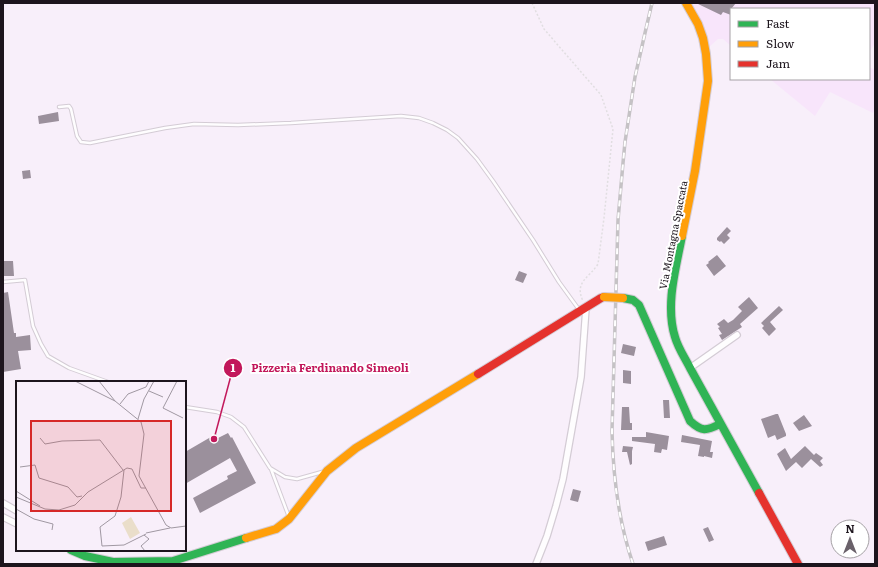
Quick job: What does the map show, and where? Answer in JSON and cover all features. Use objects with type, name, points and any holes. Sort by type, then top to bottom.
[{"type":"street","name":"Via Montagna Spaccata","points":[[686,3],[698,24],[703,38],[708,81],[696,171],[675,273],[672,295],[672,323],[679,347],[798,564]]},
{"type":"street","points":[[73,551],[85,556],[113,562],[174,561],[276,530],[289,519],[326,471],[356,448],[604,297],[632,300],[639,305],[690,421],[698,429],[702,430],[710,429],[720,424]]},
{"type":"street","points":[[536,564],[547,536],[564,479],[580,377],[583,310]]},
{"type":"street","points":[[690,368],[737,335]]},
{"type":"street","points":[[3,503],[16,510]]},
{"type":"street","points":[[3,517],[16,524]]},
{"type":"lane","points":[[59,107],[68,106],[71,109],[77,136],[81,142],[90,143],[165,128],[194,124],[238,125],[291,123],[401,116],[419,118],[433,122],[458,138],[476,158],[514,211],[559,282],[583,310]]},
{"type":"lane","points":[[3,282],[25,280],[33,326],[48,356],[69,368],[105,381]]},
{"type":"lane","points":[[186,407],[217,412],[231,417],[244,427],[270,468],[289,519]]},
{"type":"lane","points":[[270,468],[285,478],[297,479],[326,471]]},
{"type":"path","points":[[532,3],[544,29],[601,95],[613,129],[598,264],[580,285],[583,310]]},
{"type":"shaded area","points":[[689,3],[875,3],[875,43],[870,51],[870,8],[730,8],[730,45],[723,39],[718,39],[709,47],[706,35]]},
{"type":"shaded area","points":[[870,68],[875,70],[875,109],[873,113],[830,92],[815,116],[771,80],[870,80]]},
{"type":"building","points":[[696,3],[736,3],[730,8],[730,15],[723,12],[721,15]]},
{"type":"building","points":[[58,112],[59,121],[39,124],[38,116]]},
{"type":"building","points":[[30,170],[31,178],[23,179],[22,171]]},
{"type":"building","points":[[727,227],[731,231],[727,235],[730,238],[724,244],[717,240],[717,238]]},
{"type":"building","points":[[717,255],[726,266],[714,276],[706,265]]},
{"type":"building","points":[[3,261],[13,261],[14,276],[3,276]]},
{"type":"building","points":[[519,271],[527,274],[523,283],[515,280]]},
{"type":"building","points":[[8,292],[14,333],[16,333],[16,337],[30,335],[31,350],[18,351],[21,369],[3,372],[3,293]]},
{"type":"building","points":[[749,297],[758,308],[740,324],[742,327],[722,340],[719,335],[722,334],[718,328],[720,327],[717,324],[724,319],[728,323],[733,320],[742,311],[738,307]]},
{"type":"building","points":[[779,306],[783,310],[770,322],[776,329],[769,336],[762,328],[764,326],[761,323]]},
{"type":"building","points":[[623,344],[636,347],[634,356],[621,353]]},
{"type":"building","points":[[623,370],[631,371],[631,384],[623,383]]},
{"type":"building","points":[[663,400],[669,400],[670,418],[664,418]]},
{"type":"building","points":[[622,407],[629,407],[632,430],[621,430]]},
{"type":"building","points":[[778,414],[786,434],[786,436],[777,440],[775,435],[768,438],[761,419]]},
{"type":"building","points":[[804,415],[812,426],[799,431],[793,423]]},
{"type":"building","points":[[646,432],[669,436],[667,450],[662,449],[661,453],[654,452],[655,444],[632,441],[632,437],[646,437]]},
{"type":"building","points":[[228,433],[231,438],[232,437],[256,483],[200,513],[193,498],[228,479],[227,476],[237,471],[230,458],[186,483],[186,451],[216,434],[218,438]]},
{"type":"building","points":[[682,435],[712,441],[710,452],[713,452],[712,458],[698,456],[700,445],[681,442]]},
{"type":"building","points":[[623,446],[633,447],[632,464],[630,465],[627,452],[622,452]]},
{"type":"building","points":[[805,446],[814,455],[816,453],[823,458],[820,461],[823,465],[820,467],[811,459],[802,468],[796,462],[786,471],[777,454],[785,448],[791,459]]},
{"type":"building","points":[[573,489],[581,491],[578,502],[570,500]]},
{"type":"building","points":[[708,527],[714,540],[709,542],[703,529]]},
{"type":"building","points":[[664,536],[667,545],[648,551],[645,542]]},
{"type":"railway","points":[[633,564],[617,498],[612,431],[618,220],[625,142],[635,77],[652,3]]},
{"type":"traffic: fast","points":[[682,236],[672,286],[671,299],[672,325],[675,337],[682,353],[759,493]]},
{"type":"traffic: fast","points":[[623,298],[633,300],[639,305],[690,421],[701,429],[708,429],[720,424]]},
{"type":"traffic: fast","points":[[73,551],[85,556],[113,562],[173,561],[246,538]]},
{"type":"traffic: slow","points":[[682,236],[695,171],[708,81],[703,38],[698,24],[686,3]]},
{"type":"traffic: slow","points":[[604,297],[623,298]]},
{"type":"traffic: slow","points":[[246,538],[276,529],[289,519],[327,471],[356,448],[478,374]]},
{"type":"traffic: jam","points":[[478,374],[604,297]]},
{"type":"traffic: jam","points":[[759,493],[798,564]]},
{"type":"place","name":"Pizzeria Ferdinando Simeoli","points":[[214,439]]}]
